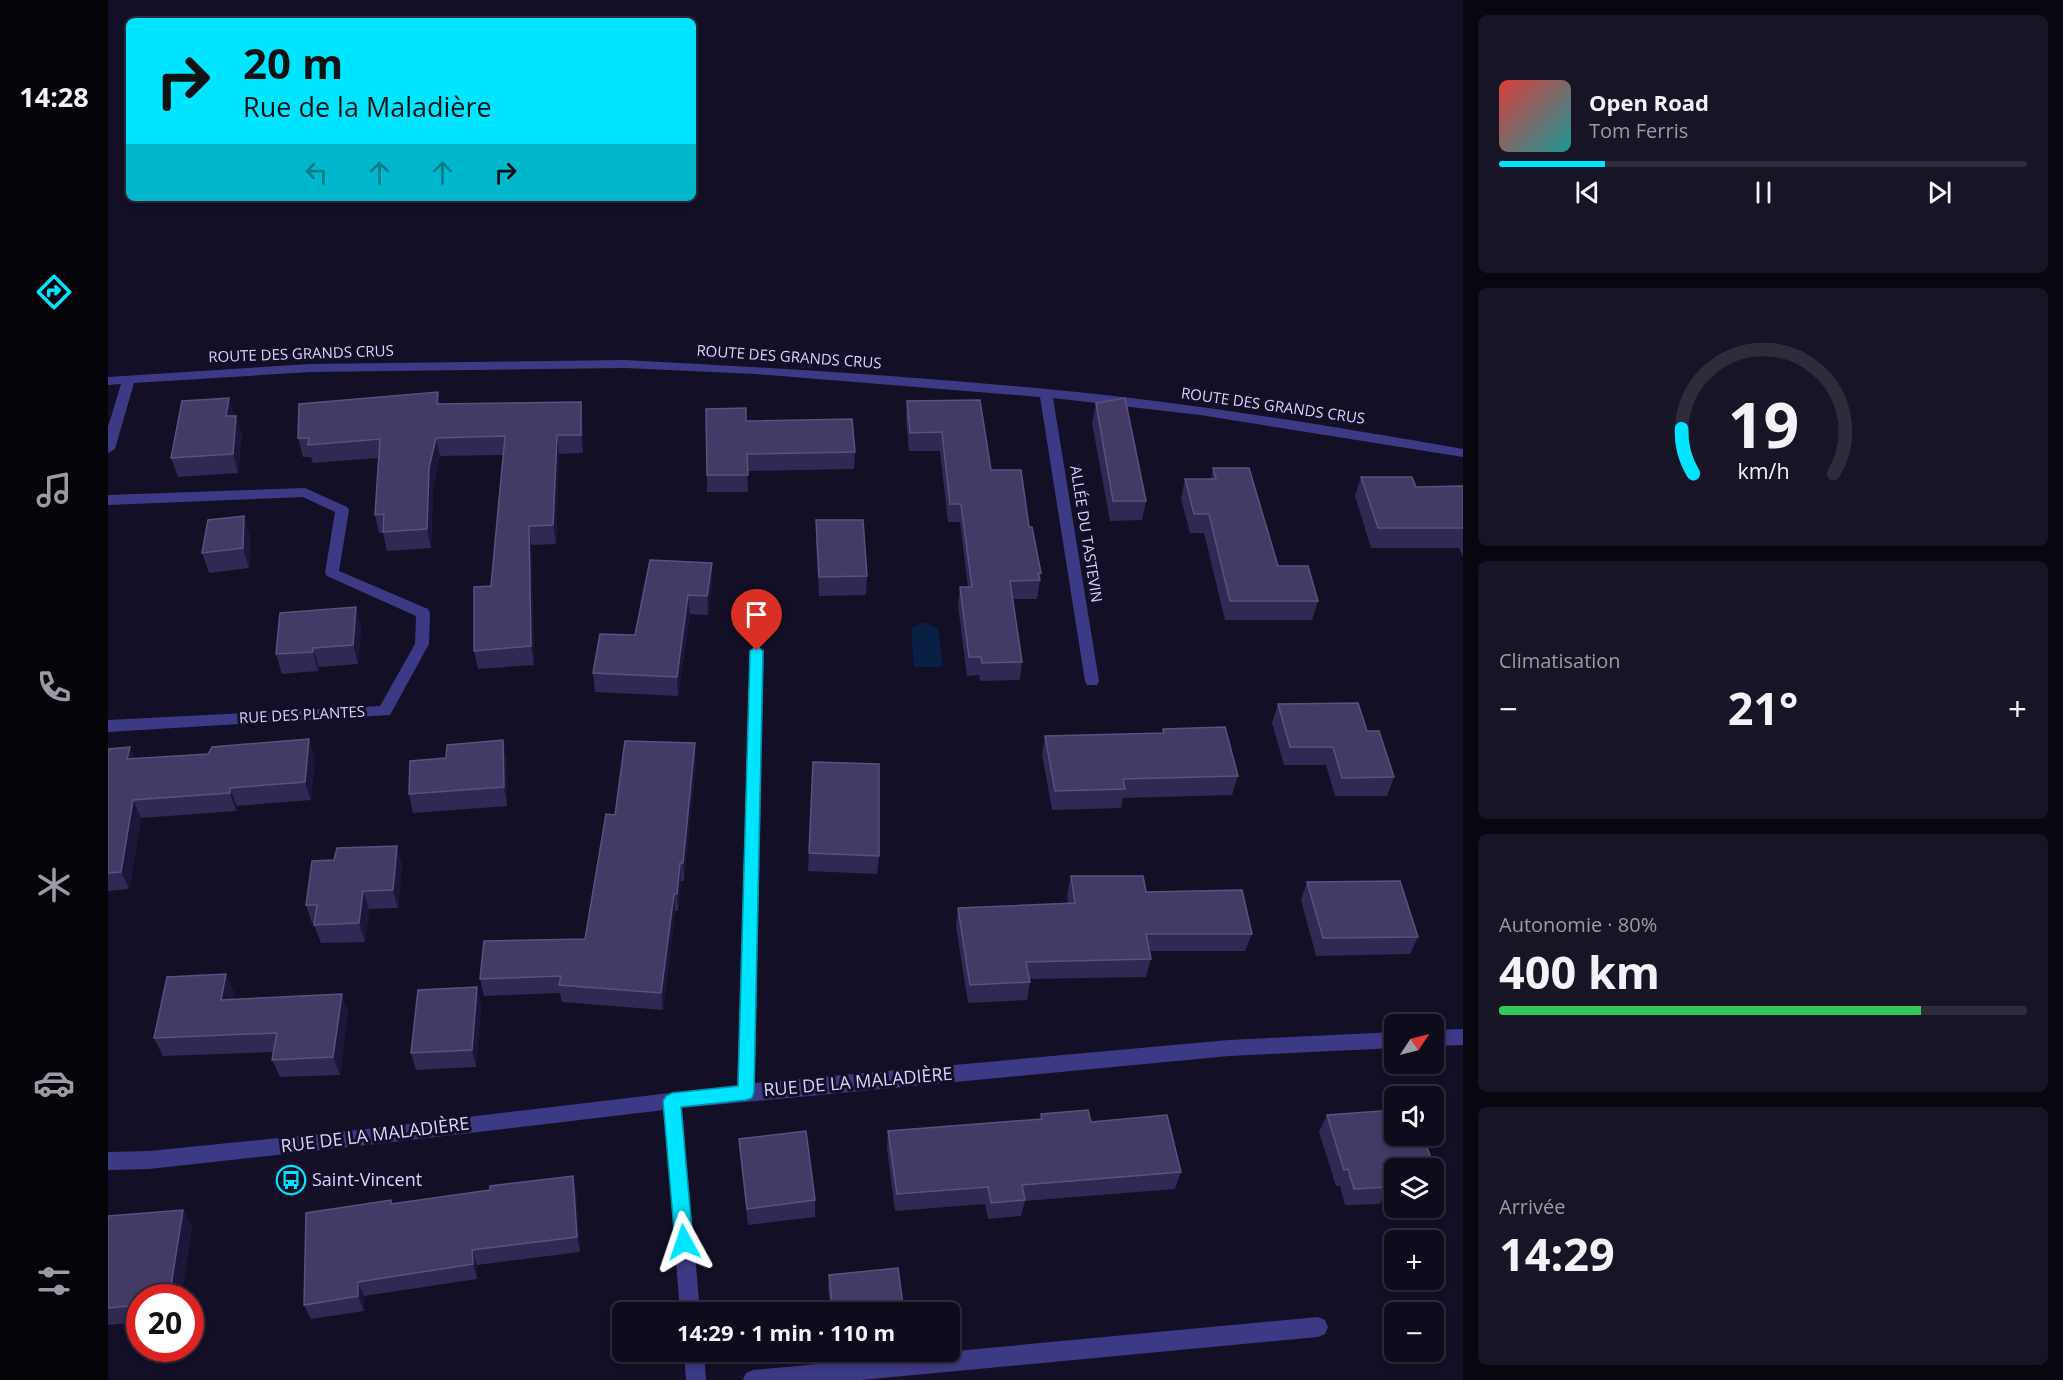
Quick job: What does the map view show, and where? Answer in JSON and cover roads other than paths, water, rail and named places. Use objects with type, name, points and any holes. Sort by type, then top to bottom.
[{"type":"street","name":"ROUTE DES GRANDS CRUS","points":[[108,381],[310,368],[625,364],[755,370],[1046,393],[1223,415],[1463,453]]},
{"type":"street","points":[[108,449],[129,379]]},
{"type":"street","name":"ALLÉE DU TASTEVIN","points":[[1046,393],[1092,681]]},
{"type":"street","name":"RUE DES PLANTES","points":[[108,500],[305,492],[342,510],[332,573],[423,614],[422,644],[385,711],[108,726]]},
{"type":"street","points":[[746,1092],[757,651]]},
{"type":"street","points":[[1444,1038],[1463,1037]]},
{"type":"street","name":"RUE DE LA MALADIÈRE","points":[[108,1161],[148,1160],[367,1137],[746,1092],[1229,1048],[1384,1041]]},
{"type":"street","points":[[672,1101],[689,1302]]},
{"type":"street","points":[[753,1380],[1318,1327]]},
{"type":"street","points":[[695,1362],[696,1380]]},
{"type":"water","points":[[923,622],[938,628],[943,667],[914,667],[911,629]]},
{"type":"place","name":"Saint-Vincent","points":[[291,1180]]}]
